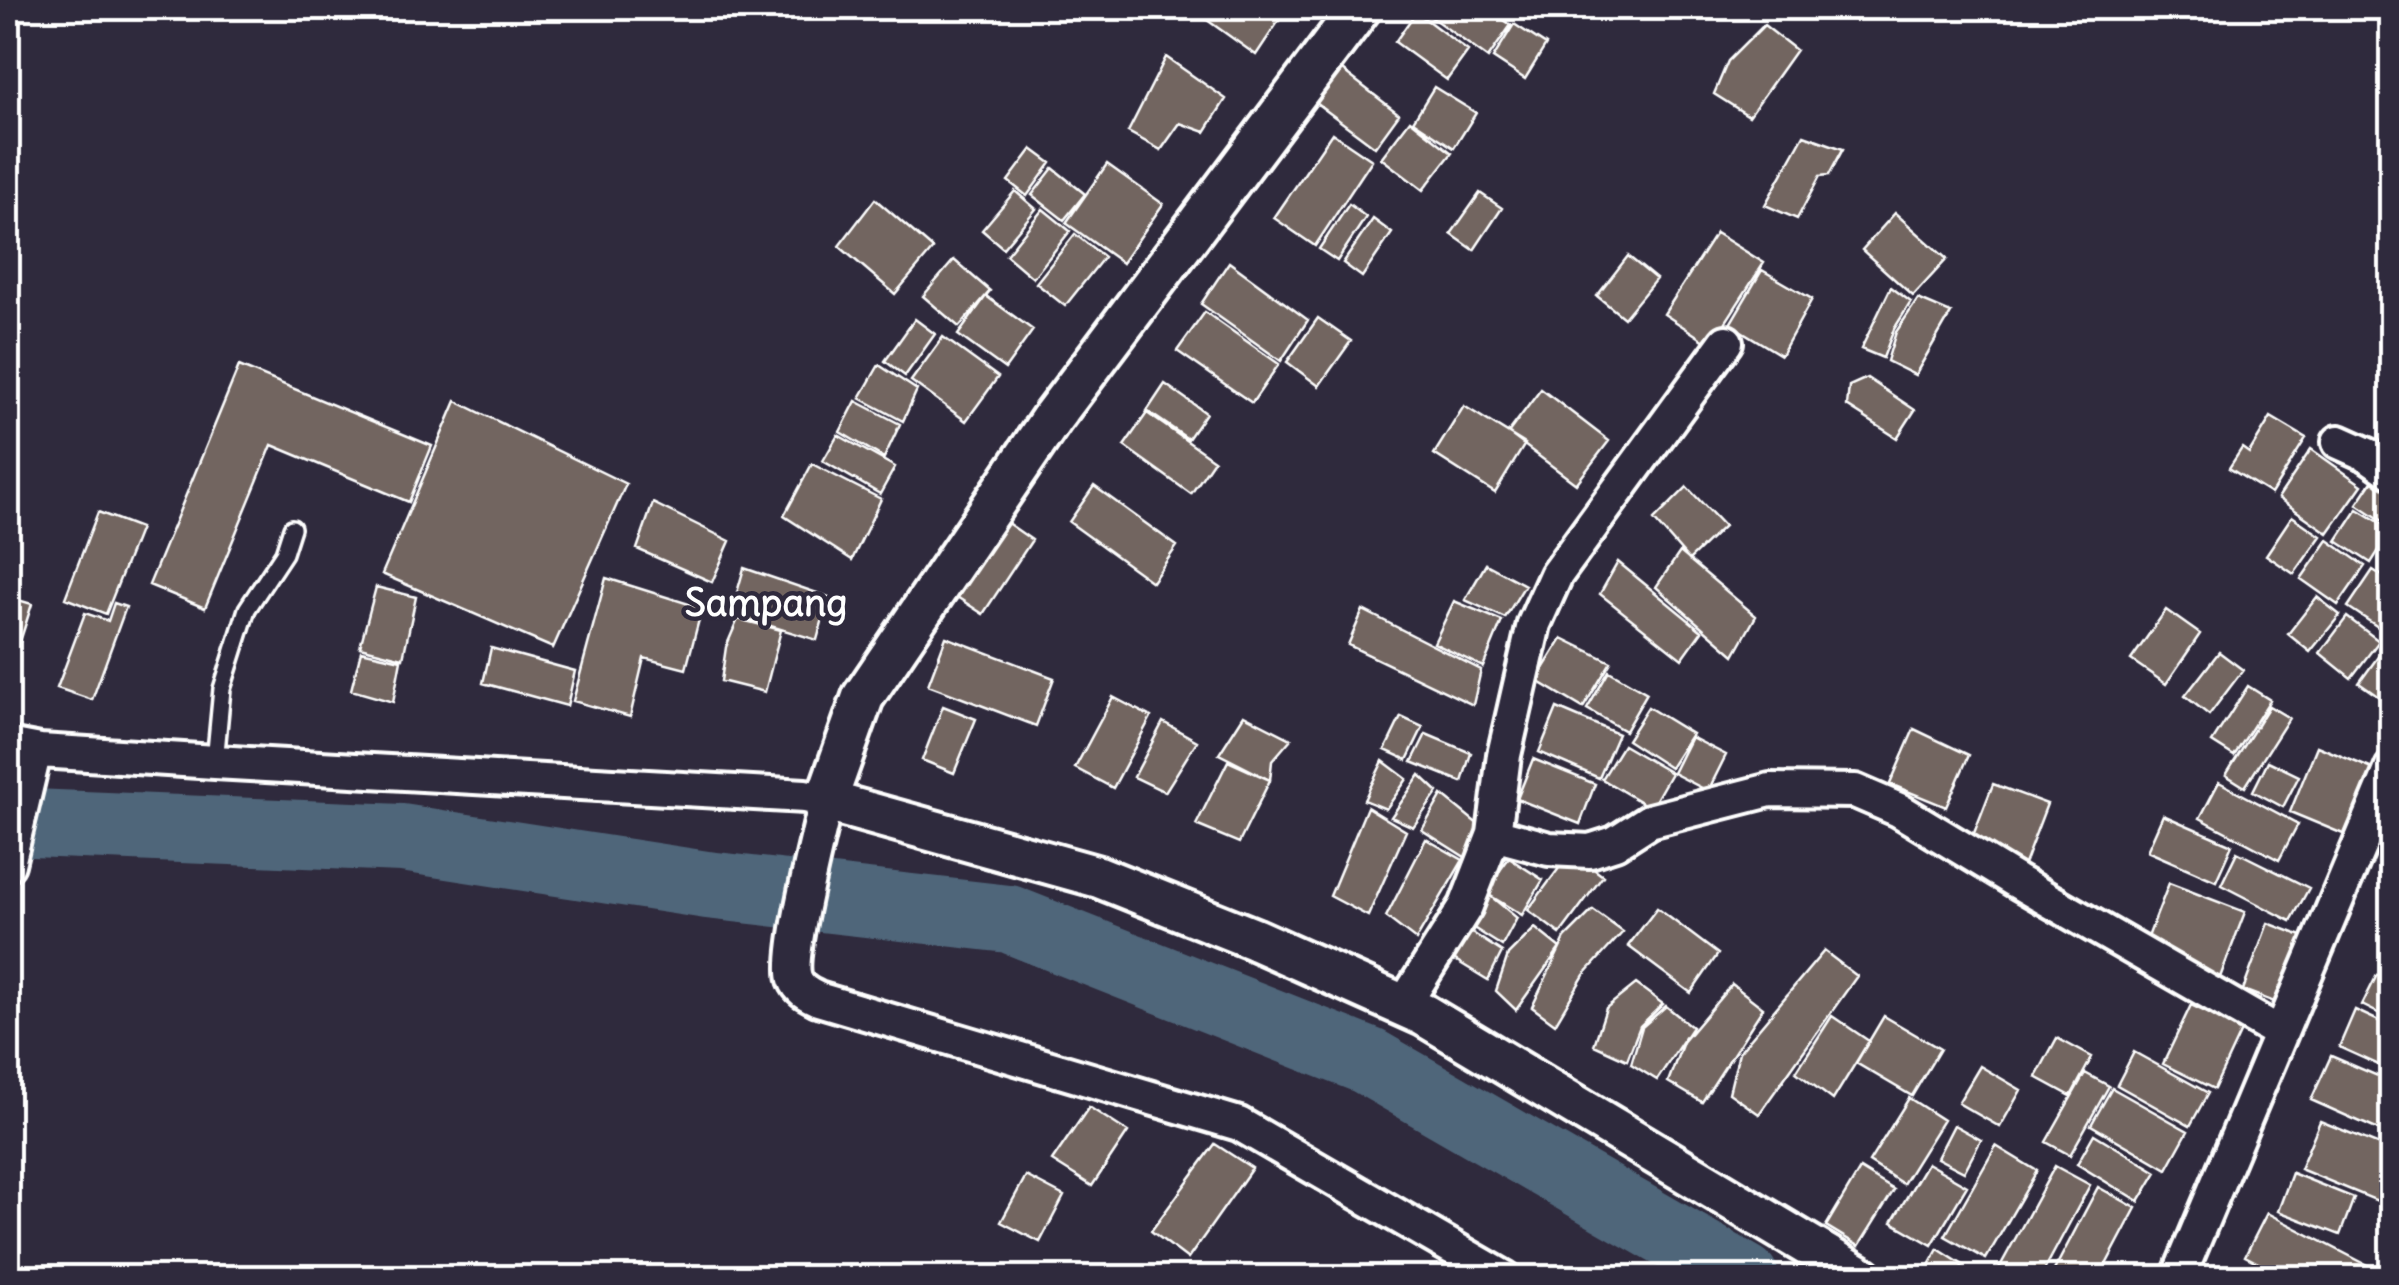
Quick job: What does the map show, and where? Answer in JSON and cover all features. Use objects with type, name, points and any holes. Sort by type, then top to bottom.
[{"type":"street","points":[[1360,8],[1052,418],[863,697],[826,801],[794,949],[794,978],[802,991],[818,999],[1239,1124],[1505,1278]]},
{"type":"street","points":[[1404,1006],[1466,906],[1494,834],[1504,754],[1534,624],[1556,576],[1726,342]]},
{"type":"street","points":[[2339,442],[2392,472]]},
{"type":"street","points":[[8,864],[24,757],[215,762],[806,796],[1099,877],[1254,939],[1404,1006],[1862,1278]]},
{"type":"street","points":[[2178,1278],[2392,768]]},
{"type":"street","points":[[1494,834],[1548,848],[1590,851],[1615,843],[1649,820],[1770,790],[1855,791],[1898,810],[2280,1033]]},
{"type":"lane","points":[[215,762],[222,689],[247,609],[284,553],[292,528]]},
{"type":"building","points":[[1205,8],[1271,8],[1282,16],[1256,55],[1200,15]]},
{"type":"building","points":[[1438,8],[1487,8],[1511,25],[1488,58],[1431,17]]},
{"type":"building","points":[[1416,12],[1468,51],[1447,80],[1395,42]]},
{"type":"building","points":[[1514,24],[1546,45],[1525,79],[1493,58]]},
{"type":"building","points":[[1764,25],[1796,50],[1749,116],[1714,94],[1728,61]]},
{"type":"building","points":[[1166,57],[1226,99],[1205,132],[1180,123],[1161,150],[1128,132]]},
{"type":"building","points":[[1333,63],[1399,114],[1375,147],[1308,97]]},
{"type":"building","points":[[1434,87],[1476,113],[1454,148],[1413,121]]},
{"type":"building","points":[[1410,120],[1452,153],[1423,190],[1381,158]]},
{"type":"building","points":[[1332,133],[1372,160],[1315,246],[1274,218]]},
{"type":"building","points":[[1804,135],[1843,149],[1829,175],[1820,176],[1797,219],[1765,205]]},
{"type":"building","points":[[1032,149],[1051,163],[1027,196],[1008,181]]},
{"type":"building","points":[[1107,164],[1163,204],[1122,263],[1066,223]]},
{"type":"building","points":[[1053,168],[1085,194],[1064,220],[1032,195]]},
{"type":"building","points":[[1015,191],[1036,209],[1003,248],[982,230]]},
{"type":"building","points":[[1480,193],[1502,208],[1474,250],[1451,234]]},
{"type":"building","points":[[875,199],[933,249],[895,294],[839,246]]},
{"type":"building","points":[[1349,204],[1366,217],[1337,261],[1319,249]]},
{"type":"building","points":[[1043,209],[1070,231],[1033,278],[1006,255]]},
{"type":"building","points":[[1895,213],[1947,259],[1913,296],[1862,250]]},
{"type":"building","points":[[1373,219],[1392,233],[1362,277],[1343,263]]},
{"type":"building","points":[[1716,233],[1764,263],[1711,345],[1664,314]]},
{"type":"building","points":[[1075,234],[1104,257],[1065,306],[1036,283]]},
{"type":"building","points":[[1628,256],[1656,279],[1624,318],[1597,296]]},
{"type":"building","points":[[954,260],[990,291],[959,327],[923,296]]},
{"type":"building","points":[[1229,262],[1308,320],[1281,361],[1201,304]]},
{"type":"building","points":[[1762,270],[1812,299],[1781,355],[1730,324]]},
{"type":"building","points":[[1891,287],[1911,302],[1894,329],[1883,358],[1861,349]]},
{"type":"building","points":[[986,296],[1033,330],[1005,369],[958,335]]},
{"type":"building","points":[[1918,299],[1951,313],[1915,375],[1887,361],[1896,332]]},
{"type":"building","points":[[1205,312],[1279,364],[1252,403],[1177,351]]},
{"type":"building","points":[[1318,318],[1351,341],[1319,386],[1287,362]]},
{"type":"building","points":[[915,319],[935,334],[905,376],[885,361]]},
{"type":"building","points":[[943,337],[998,377],[966,421],[911,381]]},
{"type":"building","points":[[879,365],[917,390],[903,421],[860,398]]},
{"type":"building","points":[[239,366],[432,446],[409,502],[272,445],[205,608],[149,585]]},
{"type":"building","points":[[1867,378],[1915,410],[1897,438],[1847,406],[1849,386]]},
{"type":"building","points":[[1165,384],[1206,413],[1188,439],[1147,411]]},
{"type":"building","points":[[1541,389],[1609,441],[1576,484],[1508,433]]},
{"type":"building","points":[[456,401],[626,484],[553,648],[382,574]]},
{"type":"building","points":[[856,401],[900,424],[884,458],[840,432]]},
{"type":"building","points":[[1464,406],[1525,444],[1495,493],[1434,454]]},
{"type":"building","points":[[1147,413],[1214,460],[1191,494],[1124,446]]},
{"type":"building","points":[[2271,417],[2306,438],[2271,494],[2229,468],[2242,448],[2249,453]]},
{"type":"building","points":[[838,435],[895,467],[880,494],[823,461]]},
{"type":"building","points":[[2311,449],[2362,485],[2328,533],[2278,498]]},
{"type":"building","points":[[812,464],[881,499],[852,560],[784,516]]},
{"type":"building","points":[[2375,477],[2392,488],[2392,527],[2357,504]]},
{"type":"building","points":[[1094,486],[1177,546],[1152,582],[1069,522]]},
{"type":"building","points":[[1687,487],[1724,526],[1689,560],[1654,520]]},
{"type":"building","points":[[653,503],[730,541],[712,582],[637,549]]},
{"type":"building","points":[[2358,509],[2392,530],[2371,563],[2337,541]]},
{"type":"building","points":[[98,512],[140,528],[106,614],[65,598]]},
{"type":"building","points":[[993,513],[1032,540],[983,614],[943,588]]},
{"type":"building","points":[[2292,516],[2321,536],[2294,574],[2266,555]]},
{"type":"building","points":[[2328,540],[2365,566],[2338,605],[2301,579]]},
{"type":"building","points":[[1680,552],[1756,616],[1734,655],[1656,587]]},
{"type":"building","points":[[1618,562],[1702,631],[1682,659],[1600,594]]},
{"type":"building","points":[[1486,564],[1525,585],[1505,618],[1465,600]]},
{"type":"building","points":[[744,568],[829,597],[817,640],[731,614]]},
{"type":"building","points":[[2373,570],[2392,582],[2392,607],[2378,627],[2348,607]]},
{"type":"building","points":[[606,578],[702,608],[686,669],[644,658],[630,717],[573,701]]},
{"type":"building","points":[[376,587],[416,597],[403,658],[360,647]]},
{"type":"building","points":[[8,597],[32,604],[19,645],[8,641]]},
{"type":"building","points":[[2317,597],[2340,615],[2310,652],[2288,634]]},
{"type":"building","points":[[1454,601],[1502,621],[1483,667],[1434,643]]},
{"type":"building","points":[[114,603],[126,607],[92,700],[57,688],[85,613],[108,621]]},
{"type":"building","points":[[1363,610],[1481,670],[1473,705],[1348,645]]},
{"type":"building","points":[[2166,610],[2200,634],[2166,684],[2131,660]]},
{"type":"building","points":[[2347,617],[2379,641],[2351,678],[2320,653]]},
{"type":"building","points":[[738,619],[781,630],[765,692],[721,681],[726,647]]},
{"type":"building","points":[[946,637],[1054,678],[1036,726],[928,685]]},
{"type":"building","points":[[1562,638],[1611,662],[1583,708],[1536,680]]},
{"type":"building","points":[[2385,647],[2392,652],[2392,684],[2382,699],[2359,683]]},
{"type":"building","points":[[491,648],[575,671],[567,706],[483,683]]},
{"type":"building","points":[[361,651],[401,660],[393,702],[351,690]]},
{"type":"building","points":[[2219,652],[2243,670],[2209,715],[2185,696]]},
{"type":"building","points":[[1609,671],[1647,693],[1625,731],[1587,709]]},
{"type":"building","points":[[2248,686],[2270,700],[2234,756],[2212,742]]},
{"type":"building","points":[[1113,697],[1151,717],[1113,788],[1075,768]]},
{"type":"building","points":[[943,706],[976,719],[954,773],[922,760]]},
{"type":"building","points":[[2269,706],[2289,718],[2245,787],[2226,775]]},
{"type":"building","points":[[1648,707],[1692,734],[1670,768],[1627,740]]},
{"type":"building","points":[[1557,708],[1618,734],[1599,778],[1539,752]]},
{"type":"building","points":[[1244,715],[1291,739],[1272,761],[1270,780],[1219,754]]},
{"type":"building","points":[[1401,717],[1423,727],[1407,760],[1385,750]]},
{"type":"building","points":[[1163,722],[1197,741],[1165,792],[1134,777]]},
{"type":"building","points":[[1914,729],[1969,755],[1946,807],[1890,784]]},
{"type":"building","points":[[1426,734],[1471,753],[1462,782],[1412,762]]},
{"type":"building","points":[[1691,737],[1726,755],[1708,791],[1673,773]]},
{"type":"building","points":[[1623,745],[1671,773],[1651,808],[1602,779]]},
{"type":"building","points":[[2317,746],[2375,770],[2348,836],[2290,812]]},
{"type":"building","points":[[1533,759],[1595,784],[1580,824],[1517,799]]},
{"type":"building","points":[[1228,761],[1270,780],[1239,843],[1196,825]]},
{"type":"building","points":[[1383,761],[1407,779],[1386,809],[1364,800]]},
{"type":"building","points":[[2268,761],[2299,776],[2283,807],[2253,791]]},
{"type":"building","points":[[1420,775],[1438,792],[1413,827],[1391,817]]},
{"type":"building","points":[[2219,782],[2298,824],[2279,860],[2200,818]]},
{"type":"building","points":[[1993,784],[2047,804],[2023,867],[1969,846]]},
{"type":"building","points":[[1442,795],[1485,830],[1468,859],[1422,830]]},
{"type":"building","points":[[1367,807],[1406,831],[1368,916],[1330,896]]},
{"type":"building","points":[[2163,815],[2232,845],[2216,881],[2147,851]]},
{"type":"building","points":[[1426,839],[1463,860],[1416,940],[1386,917]]},
{"type":"building","points":[[1571,852],[1603,876],[1560,934],[1528,910]]},
{"type":"building","points":[[2237,852],[2309,888],[2291,921],[2221,885]]},
{"type":"building","points":[[1509,858],[1543,880],[1522,915],[1484,892]]},
{"type":"building","points":[[2169,883],[2245,912],[2219,980],[2143,950]]},
{"type":"building","points":[[1488,894],[1517,918],[1502,946],[1467,924]]},
{"type":"building","points":[[1657,908],[1718,954],[1691,993],[1628,946]]},
{"type":"building","points":[[1593,910],[1623,932],[1584,975],[1555,1024],[1532,1007],[1565,938]]},
{"type":"building","points":[[2268,923],[2307,938],[2282,1005],[2243,990]]},
{"type":"building","points":[[1535,928],[1560,948],[1516,1010],[1496,991],[1508,955]]},
{"type":"building","points":[[1468,930],[1502,952],[1488,980],[1447,955]]},
{"type":"building","points":[[1824,951],[1857,976],[1759,1114],[1729,1093],[1739,1052]]},
{"type":"building","points":[[2377,975],[2392,982],[2392,1020],[2362,1005]]},
{"type":"building","points":[[1636,984],[1663,1004],[1640,1026],[1627,1060],[1594,1045],[1606,1008]]},
{"type":"building","points":[[1732,984],[1763,1008],[1702,1102],[1668,1082],[1683,1042]]},
{"type":"building","points":[[2191,1005],[2242,1029],[2214,1089],[2163,1064]]},
{"type":"building","points":[[1666,1006],[1692,1027],[1657,1080],[1631,1064],[1642,1027]]},
{"type":"building","points":[[2355,1010],[2392,1027],[2392,1071],[2339,1047]]},
{"type":"building","points":[[1832,1016],[1869,1041],[1833,1100],[1796,1072]]},
{"type":"building","points":[[1884,1016],[1940,1049],[1912,1096],[1856,1063]]},
{"type":"building","points":[[2057,1038],[2092,1057],[2071,1096],[2036,1077]]},
{"type":"building","points":[[2134,1052],[2208,1093],[2190,1126],[2117,1085]]},
{"type":"building","points":[[2331,1056],[2392,1082],[2392,1136],[2311,1100]]},
{"type":"building","points":[[1980,1066],[2021,1090],[2000,1127],[1958,1103]]},
{"type":"building","points":[[2085,1073],[2109,1086],[2070,1155],[2046,1142]]},
{"type":"building","points":[[2112,1088],[2188,1131],[2167,1169],[2091,1125]]},
{"type":"building","points":[[1909,1098],[1943,1120],[1903,1184],[1869,1162]]},
{"type":"building","points":[[1089,1107],[1128,1132],[1092,1186],[1052,1161]]},
{"type":"building","points":[[2320,1121],[2392,1150],[2392,1207],[2300,1169]]},
{"type":"building","points":[[1954,1125],[1981,1140],[1964,1172],[1937,1158]]},
{"type":"building","points":[[2094,1134],[2157,1172],[2139,1202],[2077,1164]]},
{"type":"building","points":[[1215,1144],[1252,1168],[1188,1259],[1151,1231]]},
{"type":"building","points":[[1996,1146],[2037,1171],[1986,1259],[1945,1236]]},
{"type":"building","points":[[1927,1163],[1967,1186],[1932,1245],[1892,1222]]},
{"type":"building","points":[[2055,1166],[2090,1185],[2040,1278],[2007,1278],[1997,1272]]},
{"type":"building","points":[[1860,1169],[1894,1190],[1859,1246],[1826,1226]]},
{"type":"building","points":[[2292,1173],[2354,1198],[2340,1235],[2278,1211]]},
{"type":"building","points":[[1026,1176],[1064,1196],[1040,1242],[1001,1222]]},
{"type":"building","points":[[2098,1187],[2136,1208],[2099,1278],[2050,1278]]},
{"type":"building","points":[[2267,1213],[2369,1266],[2363,1278],[2287,1278],[2245,1256]]},
{"type":"building","points":[[1938,1249],[1963,1265],[1955,1278],[1922,1278]]},
{"type":"waterway","points":[[8,822],[402,838],[707,885],[1009,919],[1368,1061],[1745,1278]]},
{"type":"district","name":"Sampang","points":[[766,603]]}]
